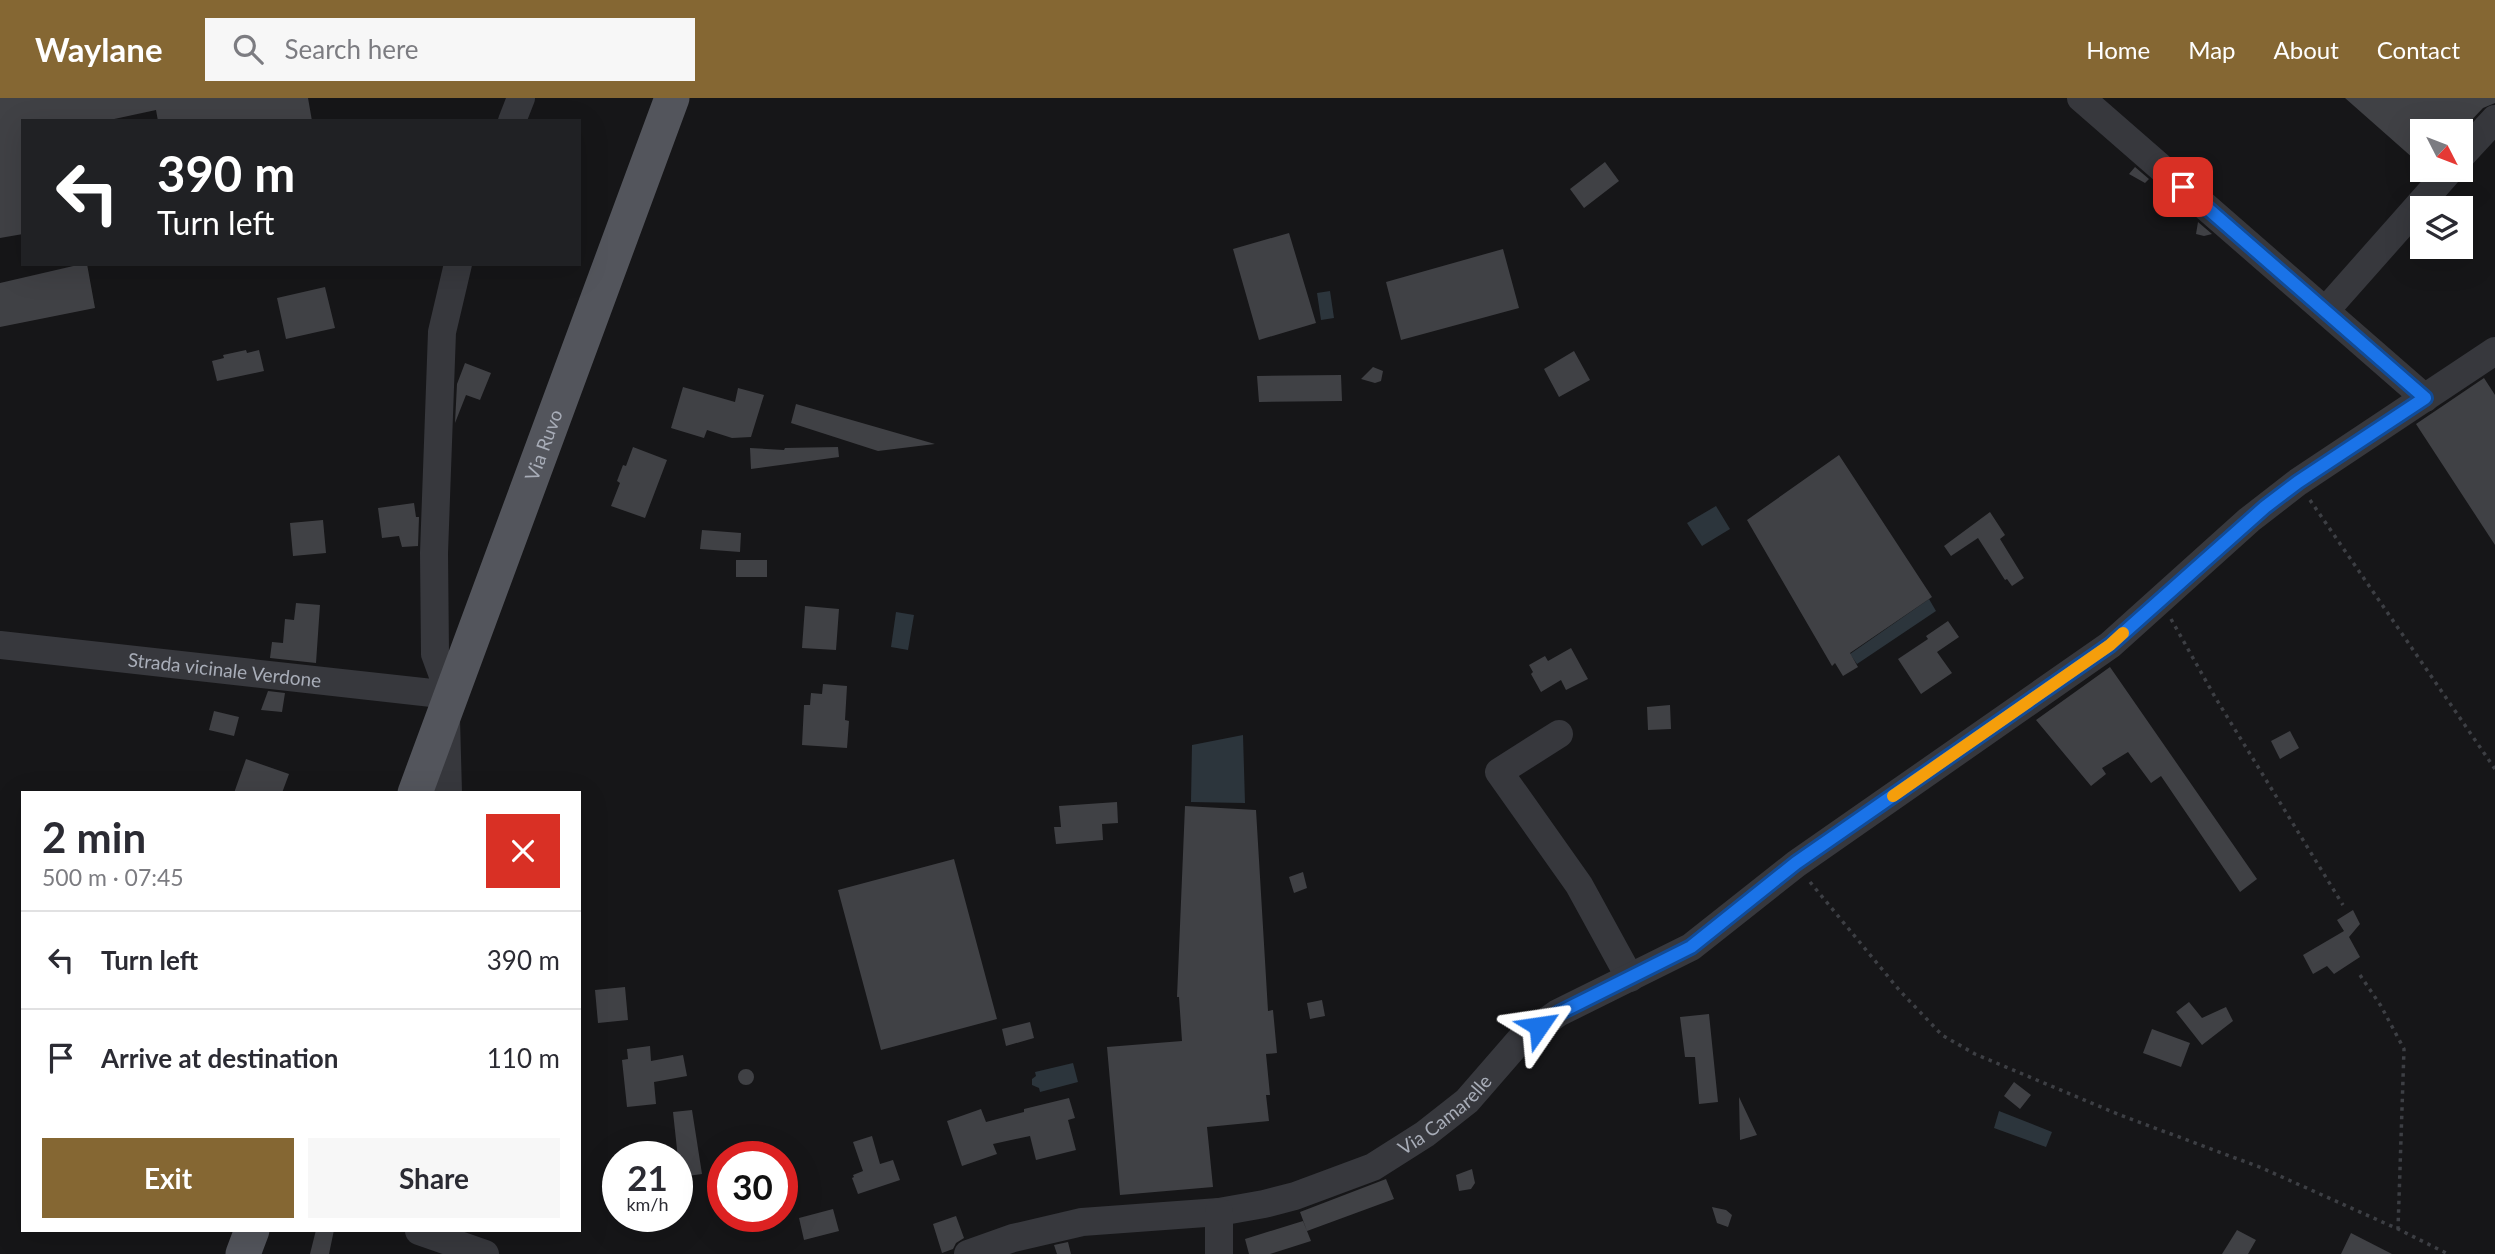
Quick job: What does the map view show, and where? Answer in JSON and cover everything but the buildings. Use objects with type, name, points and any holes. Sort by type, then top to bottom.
[{"type":"main road","name":"Via Ruvo","points":[[416,791],[672,98]]},
{"type":"main road","points":[[243,1254],[251,1232]]},
{"type":"street","points":[[513,119],[521,98]]},
{"type":"street","points":[[2081,98],[2425,398]]},
{"type":"street","points":[[2473,143],[2495,118]]},
{"type":"street","points":[[2326,310],[2439,182]]},
{"type":"street","points":[[448,791],[448,702],[435,654],[434,553],[442,332],[458,266]]},
{"type":"street","name":"Via Camarelle","points":[[968,1254],[1013,1238],[1082,1222],[1219,1212],[1264,1204],[1295,1196],[1373,1167],[1425,1134],[1467,1101],[1520,1040],[1559,1013],[1691,947],[1796,863],[2110,645],[2249,520],[2298,482],[2495,351]]},
{"type":"street","name":"Strada vicinale Verdone","points":[[2,638],[448,702]]},
{"type":"street","points":[[1559,734],[1499,772],[1579,885],[1630,978]]},
{"type":"street","points":[[1219,1212],[1219,1254]]},
{"type":"street","points":[[414,1254],[419,1232]]},
{"type":"street","points":[[422,1232],[485,1254]]},
{"type":"path","points":[[2298,482],[2495,769]]},
{"type":"path","points":[[2160,600],[2215,697],[2343,905]]},
{"type":"path","points":[[1796,863],[1900,991],[1942,1035],[1975,1054],[2120,1115],[2262,1168],[2448,1254]]},
{"type":"path","points":[[2360,975],[2381,1006],[2404,1049],[2398,1229]]},
{"type":"shaded area","points":[[1330,291],[1334,318],[1321,320],[1317,293]]},
{"type":"shaded area","points":[[1716,506],[1730,529],[1702,546],[1687,523]]},
{"type":"shaded area","points":[[1929,599],[1936,611],[1857,664],[1850,654]]},
{"type":"shaded area","points":[[896,612],[914,615],[908,650],[891,647]]},
{"type":"shaded area","points":[[1243,735],[1245,803],[1191,802],[1192,745]]},
{"type":"shaded area","points":[[1073,1063],[1078,1082],[1040,1092],[1039,1088],[1032,1085],[1035,1072]]},
{"type":"shaded area","points":[[1999,1111],[2052,1132],[2046,1147],[1994,1128]]},
{"type":"slow traffic","points":[[1893,796],[2110,645],[2123,633]]},
{"type":"route","points":[[1539,1026],[1559,1013],[1691,947],[1796,863],[2110,645],[2265,507],[2425,398],[2183,187]]}]
